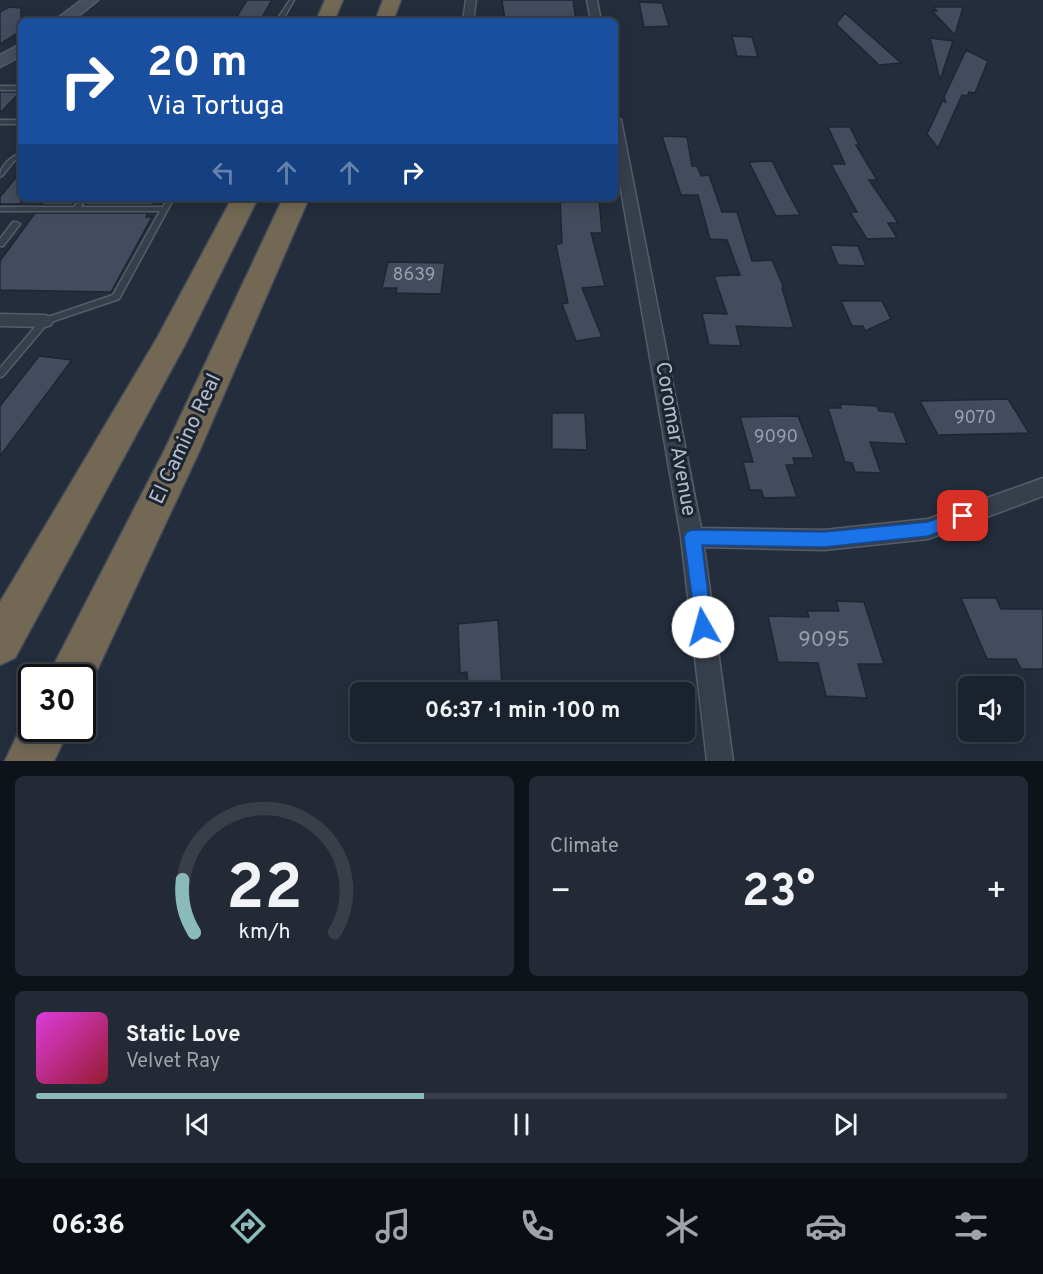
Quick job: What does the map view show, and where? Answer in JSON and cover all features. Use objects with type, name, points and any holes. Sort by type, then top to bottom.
[{"type":"highway","points":[[326,18],[334,0]]},
{"type":"highway","points":[[385,18],[392,0]]},
{"type":"highway","points":[[0,643],[177,331],[243,201]]},
{"type":"highway","name":"El Camino Real","points":[[77,664],[181,452],[295,201]]},
{"type":"highway","points":[[28,761],[38,742]]},
{"type":"main road","points":[[66,18],[92,0]]},
{"type":"main road","points":[[0,62],[18,51]]},
{"type":"street","points":[[468,18],[471,0]]},
{"type":"street","points":[[592,0],[595,18]]},
{"type":"street","name":"Coromar Avenue","points":[[618,136],[692,537],[720,761]]},
{"type":"street","points":[[0,320],[45,321]]},
{"type":"street","points":[[692,537],[824,540],[928,529],[1043,487]]},
{"type":"lane","points":[[281,18],[292,0]]},
{"type":"lane","points":[[0,88],[18,88]]},
{"type":"lane","points":[[0,122],[18,122]]},
{"type":"lane","points":[[0,175],[12,160],[18,157]]},
{"type":"lane","points":[[76,209],[81,201]]},
{"type":"lane","points":[[0,374],[45,321],[116,297],[169,201]]},
{"type":"lane","points":[[0,209],[165,208]]},
{"type":"lane","points":[[0,244],[16,224]]},
{"type":"building","points":[[247,0],[272,0],[262,18],[236,18]]},
{"type":"building","points":[[502,0],[573,0],[576,18],[505,18]]},
{"type":"building","points":[[639,2],[662,3],[669,26],[644,27]]},
{"type":"building","points":[[9,7],[21,8],[18,33],[0,44],[0,12]]},
{"type":"building","points":[[933,7],[963,7],[955,35],[932,11],[937,11]]},
{"type":"building","points":[[845,13],[901,63],[879,65],[836,24]]},
{"type":"building","points":[[732,36],[752,37],[758,57],[737,56]]},
{"type":"building","points":[[930,38],[953,41],[940,80]]},
{"type":"building","points":[[966,50],[988,61],[975,93],[969,92],[967,96],[962,95],[938,148],[927,134],[943,100],[946,103],[944,97]]},
{"type":"building","points":[[0,92],[18,92],[18,94],[0,113]]},
{"type":"building","points":[[828,127],[850,127],[859,145],[856,145],[877,180],[869,180],[898,223],[888,223],[897,238],[867,239],[850,212],[857,212],[831,164],[845,164]]},
{"type":"building","points":[[662,136],[687,137],[692,166],[697,166],[701,176],[709,175],[722,212],[737,212],[752,261],[772,260],[784,288],[782,288],[794,328],[736,326],[741,346],[709,345],[702,313],[727,314],[714,276],[740,275],[727,240],[710,239],[698,195],[681,195]]},
{"type":"building","points":[[772,161],[800,215],[776,216],[749,162]]},
{"type":"building","points":[[18,175],[18,201],[21,201],[21,204],[0,204],[0,197]]},
{"type":"building","points":[[44,201],[75,201],[73,205],[41,205]]},
{"type":"building","points":[[87,201],[155,201],[153,205],[85,205]]},
{"type":"building","points":[[560,201],[599,201],[602,233],[591,233],[605,286],[582,288],[602,337],[576,341],[562,304],[568,303],[556,245],[562,243]]},
{"type":"building","points":[[35,213],[148,213],[146,217],[152,217],[111,292],[0,290],[0,261]]},
{"type":"building","points":[[830,245],[858,246],[866,266],[838,265]]},
{"type":"building","points":[[388,262],[445,263],[441,294],[396,293],[397,288],[382,288]]},
{"type":"building","points":[[841,301],[882,301],[891,319],[865,331],[863,326],[852,326]]},
{"type":"building","points":[[39,356],[72,360],[0,456],[0,406]]},
{"type":"building","points":[[1008,399],[1029,433],[938,435],[920,401]]},
{"type":"building","points":[[840,404],[877,406],[879,411],[894,412],[907,444],[870,442],[881,473],[855,472],[852,463],[845,462],[828,408],[841,408]]},
{"type":"building","points":[[552,413],[585,413],[587,450],[552,449]]},
{"type":"building","points":[[798,416],[814,458],[793,458],[795,465],[786,465],[797,497],[764,498],[761,490],[750,490],[743,462],[753,462],[740,417]]},
{"type":"building","points":[[961,598],[996,598],[1001,609],[1043,609],[1043,669],[1021,669],[1016,659],[987,659]]},
{"type":"building","points":[[836,601],[864,602],[884,664],[858,664],[867,698],[826,696],[818,663],[778,662],[768,616],[809,617],[807,611],[839,611]]},
{"type":"building","points":[[498,620],[502,682],[468,682],[467,672],[460,673],[458,624]]},
{"type":"route","points":[[703,627],[692,537],[824,540],[928,529],[963,516]]}]
